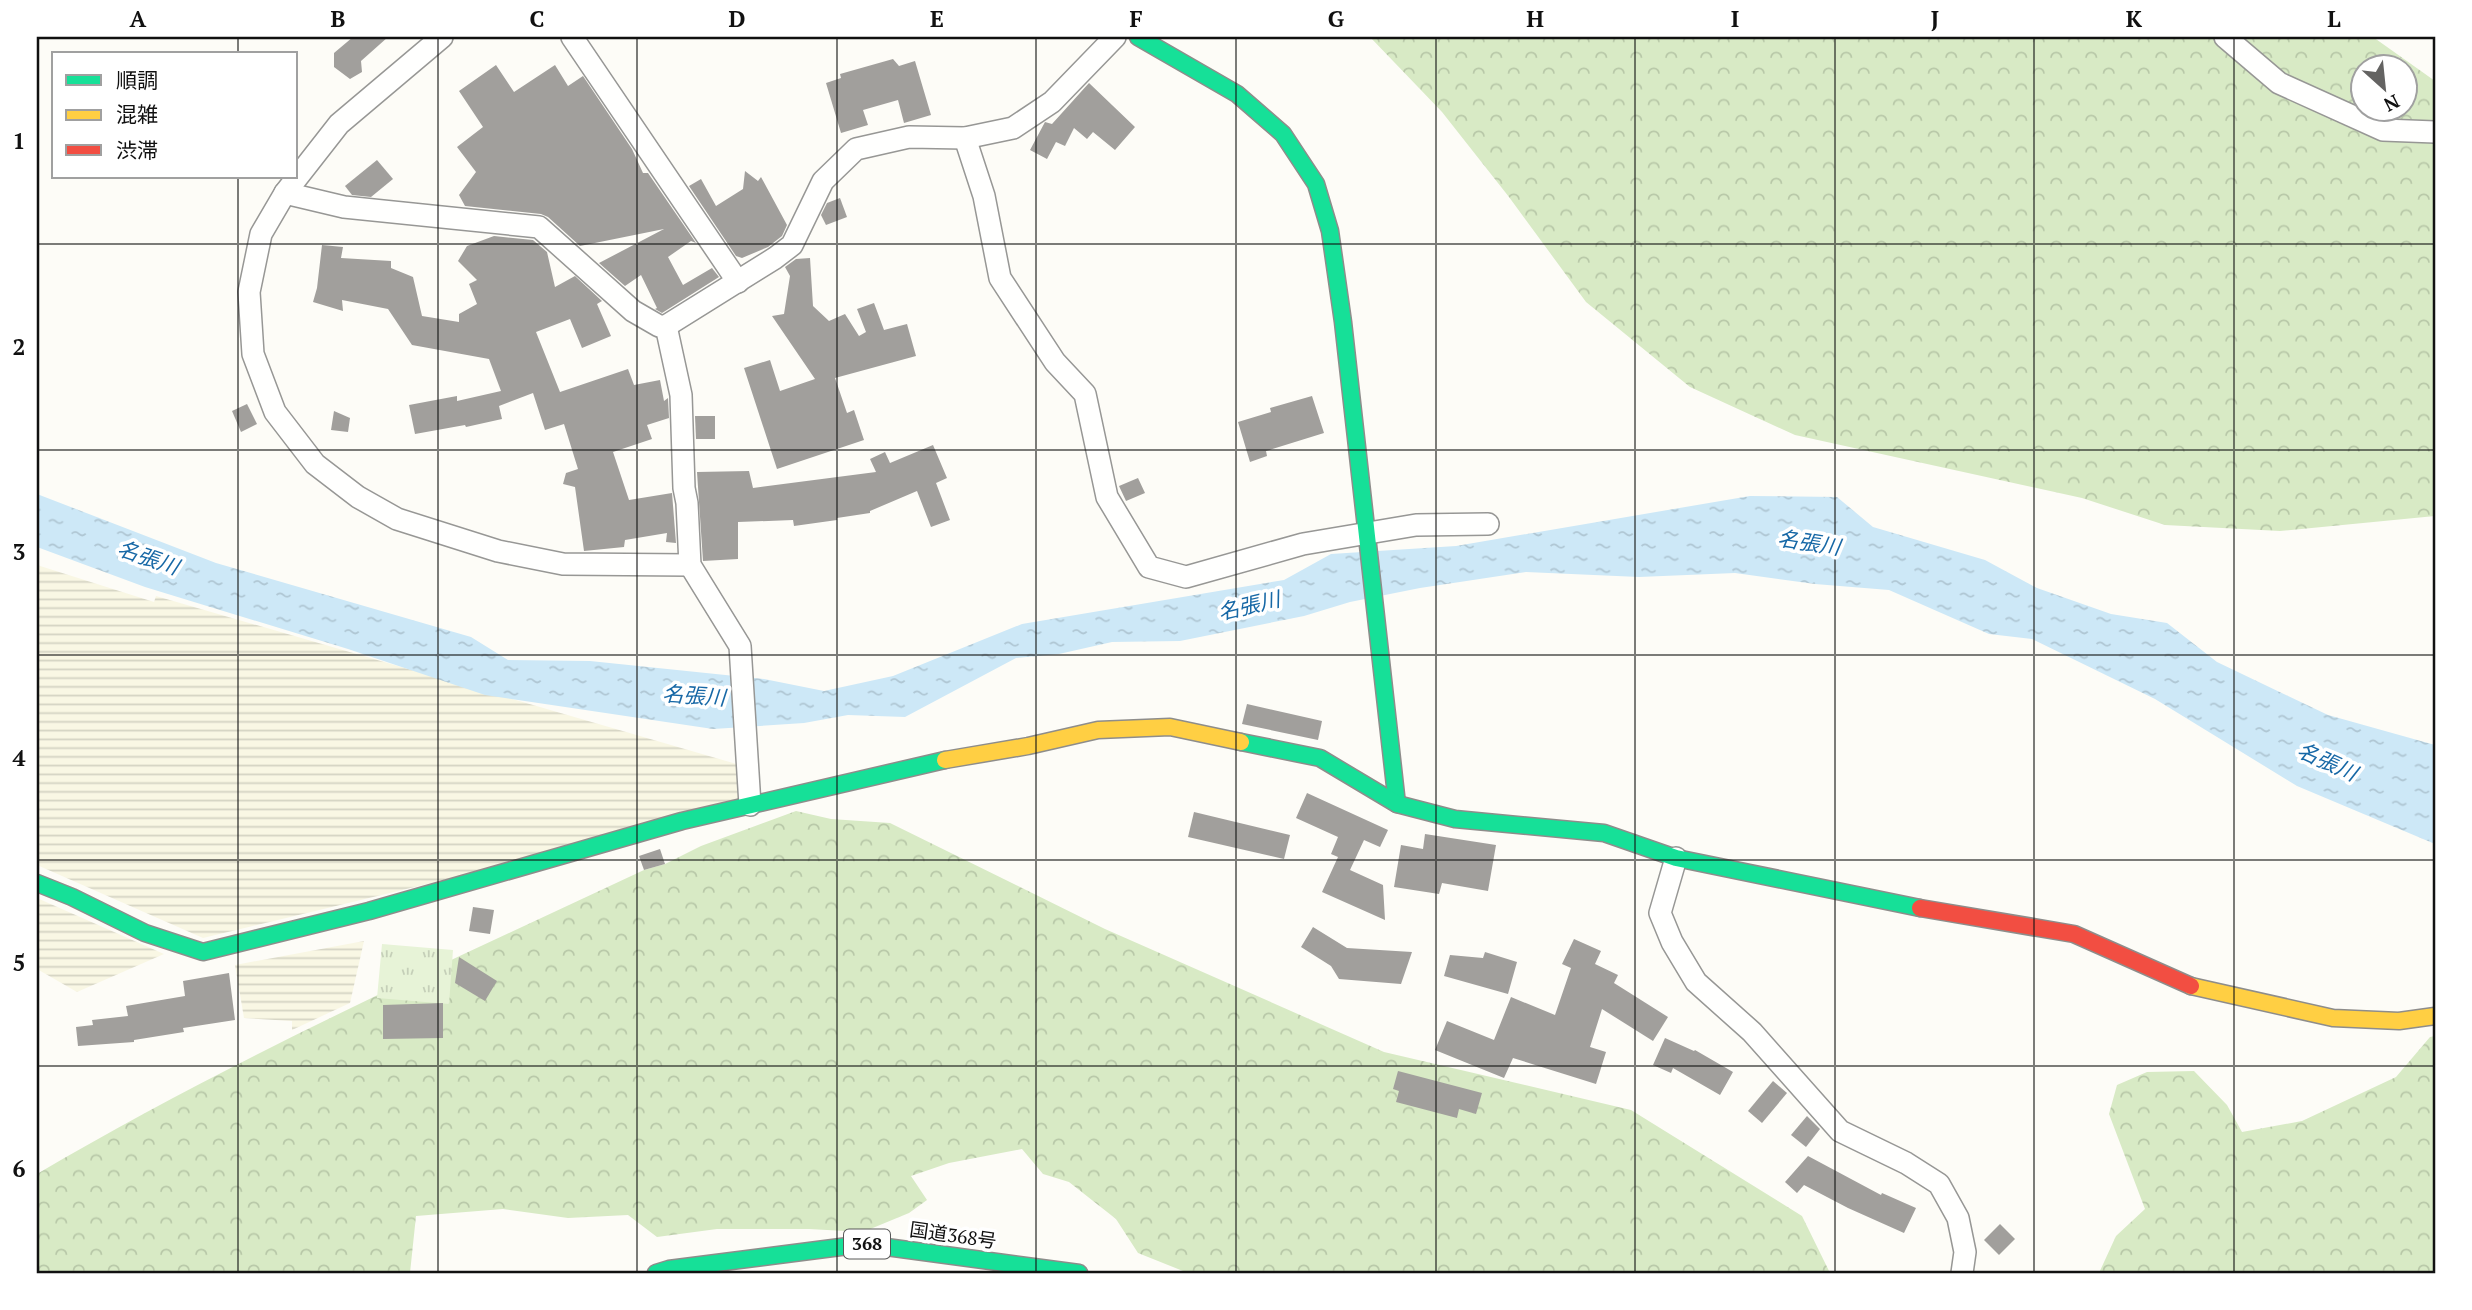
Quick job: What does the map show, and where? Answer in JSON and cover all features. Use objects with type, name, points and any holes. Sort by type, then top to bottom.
[{"type":"main road","points":[[1138,37],[1237,94],[1283,134],[1316,184],[1330,231],[1343,322],[1397,804]]},
{"type":"main road","points":[[37,883],[145,933],[203,952],[369,911],[669,825],[925,763],[1028,746],[1098,730],[1170,727],[1320,758],[1397,804],[1455,819],[1604,833],[1676,858],[1956,915],[2074,934],[2183,984],[2333,1018],[2399,1021],[2435,1016]]},
{"type":"main road","name":"国道368号","points":[[656,1273],[669,1269],[864,1244],[1079,1273]]},
{"type":"street","points":[[298,176],[339,124],[442,37]]},
{"type":"street","points":[[572,37],[738,282]]},
{"type":"street","points":[[285,193],[344,207],[539,227],[634,312],[659,326],[666,326],[792,245],[823,181],[856,149],[909,137],[965,138],[1013,128],[1052,102],[1115,37]]},
{"type":"street","points":[[2225,37],[2279,83],[2383,130],[2435,132]]},
{"type":"street","points":[[965,138],[984,196],[1000,278],[1055,362],[1085,394],[1107,497],[1149,567],[1186,577],[1303,544],[1416,525],[1488,524]]},
{"type":"street","points":[[297,178],[261,234],[249,292],[253,354],[275,412],[315,464],[358,497],[397,519],[498,551],[563,564],[690,565]]},
{"type":"street","points":[[666,326],[681,396],[690,565],[740,646],[750,805]]},
{"type":"street","points":[[1676,858],[1660,913],[1672,942],[1696,982],[1752,1032],[1840,1131],[1906,1163],[1939,1184],[1958,1218],[1965,1252],[1962,1273]]},
{"type":"shaded area","points":[[37,565],[154,602],[156,596],[740,765],[750,806],[203,938],[37,865]]},
{"type":"shaded area","points":[[37,898],[164,954],[77,992],[37,969]]},
{"type":"shaded area","points":[[364,941],[350,1003],[292,1030],[292,1021],[244,1018],[235,965]]},
{"type":"green space","points":[[1370,37],[2373,37],[2394,52],[2350,52],[2350,122],[2420,122],[2420,70],[2435,81],[2435,516],[2280,531],[2165,525],[2082,498],[1795,435],[1690,387],[1586,302],[1442,112]]},
{"type":"green space","points":[[796,811],[831,819],[890,823],[1105,929],[1384,1052],[1631,1110],[1802,1216],[1830,1273],[1188,1273],[1138,1253],[1116,1219],[1069,1182],[1043,1174],[1022,1149],[949,1163],[911,1176],[927,1200],[909,1213],[863,1232],[717,1229],[657,1237],[628,1215],[568,1218],[503,1209],[416,1216],[410,1273],[37,1273],[37,1174],[185,1091],[413,978],[644,870]]},
{"type":"green space","points":[[382,944],[453,950],[449,1004],[377,998]]},
{"type":"green space","points":[[2435,1036],[2435,1273],[2099,1273],[2116,1236],[2145,1209],[2109,1114],[2117,1085],[2147,1072],[2194,1071],[2227,1105],[2242,1132],[2302,1121],[2396,1077],[2430,1037]]},
{"type":"water","name":"名張川","points":[[37,494],[216,563],[471,637],[508,660],[590,661],[764,679],[824,691],[893,676],[1022,624],[1284,580],[1331,554],[1456,546],[1750,496],[1837,497],[1873,527],[1985,560],[2037,588],[2111,614],[2167,623],[2217,662],[2328,715],[2435,745],[2435,844],[2297,786],[2155,699],[2032,639],[1989,634],[1889,590],[1815,584],[1735,573],[1639,577],[1526,572],[1420,588],[1350,602],[1304,616],[1180,641],[1112,642],[1059,654],[1016,658],[905,717],[848,715],[804,723],[713,729],[485,695],[348,649],[145,587],[37,547]]},
{"type":"building","points":[[353,37],[388,37],[361,61],[362,72],[350,79],[334,67],[334,53]]},
{"type":"building","points":[[893,59],[899,66],[915,61],[931,115],[904,123],[898,100],[863,110],[868,125],[841,133],[826,83],[841,78],[840,74]]},
{"type":"building","points":[[496,65],[514,92],[555,65],[568,86],[583,76],[632,149],[643,173],[648,173],[696,243],[691,241],[668,257],[683,285],[712,268],[719,277],[662,313],[655,309],[657,308],[641,275],[625,286],[599,263],[664,229],[580,246],[548,217],[541,214],[465,206],[459,195],[476,172],[457,147],[483,127],[459,91]]},
{"type":"building","points":[[1089,83],[1135,127],[1115,150],[1093,132],[1087,139],[1074,128],[1065,146],[1056,142],[1047,159],[1030,150],[1045,122],[1052,124]]},
{"type":"building","points":[[377,160],[393,179],[371,197],[352,195],[345,186]]},
{"type":"building","points":[[745,171],[758,181],[761,177],[787,225],[782,236],[768,247],[742,258],[736,256],[689,186],[701,179],[716,206],[743,189]]},
{"type":"building","points":[[840,198],[847,217],[826,225],[821,215],[827,203]]},
{"type":"building","points":[[494,236],[533,240],[547,252],[555,287],[575,276],[602,301],[597,304],[611,336],[582,348],[570,319],[536,332],[560,392],[628,369],[634,385],[660,380],[664,401],[668,398],[669,418],[647,425],[652,439],[613,452],[629,500],[672,493],[676,543],[666,542],[667,533],[625,540],[624,547],[584,551],[575,487],[563,484],[566,473],[578,469],[564,424],[545,430],[533,393],[499,406],[502,419],[415,434],[409,405],[457,396],[457,401],[501,391],[489,359],[412,345],[388,309],[342,300],[343,311],[313,302],[322,245],[343,247],[341,258],[391,261],[391,268],[413,277],[422,316],[459,322],[459,314],[477,304],[469,284],[477,280],[458,261],[467,246]]},
{"type":"building","points":[[810,258],[813,306],[829,321],[845,314],[859,336],[866,332],[857,309],[874,303],[884,330],[907,324],[916,356],[835,378],[847,413],[854,410],[864,440],[777,469],[744,368],[770,360],[780,391],[815,379],[772,316],[784,314],[790,276],[785,267],[796,259]]},
{"type":"building","points":[[1312,396],[1324,433],[1266,451],[1267,456],[1250,462],[1238,422],[1271,412],[1270,408]]},
{"type":"building","points":[[247,404],[257,424],[241,432],[232,411]]},
{"type":"building","points":[[334,411],[350,418],[348,432],[331,430]]},
{"type":"building","points":[[695,416],[715,416],[715,439],[696,439]]},
{"type":"building","points":[[933,445],[947,478],[936,483],[950,520],[931,527],[917,491],[870,513],[837,520],[794,526],[793,520],[738,522],[738,559],[703,561],[697,472],[749,471],[753,488],[876,472],[870,459],[885,452],[890,463]]},
{"type":"building","points":[[1138,478],[1145,493],[1126,501],[1119,486]]},
{"type":"building","points":[[1247,704],[1322,721],[1318,740],[1242,724]]},
{"type":"building","points":[[1307,793],[1388,830],[1380,847],[1364,840],[1350,870],[1383,885],[1385,920],[1322,892],[1338,857],[1331,854],[1338,837],[1296,818]]},
{"type":"building","points":[[1194,812],[1290,835],[1284,859],[1188,837]]},
{"type":"building","points":[[1425,834],[1496,845],[1488,891],[1442,883],[1439,894],[1394,887],[1401,845],[1423,849]]},
{"type":"building","points":[[660,849],[665,864],[644,870],[639,856]]},
{"type":"building","points":[[473,907],[494,910],[490,934],[469,931]]},
{"type":"building","points":[[1313,927],[1347,948],[1412,952],[1401,984],[1339,979],[1331,966],[1301,947]]},
{"type":"building","points":[[1574,939],[1601,951],[1595,964],[1618,975],[1614,983],[1668,1017],[1653,1041],[1602,1009],[1590,1047],[1606,1052],[1596,1084],[1513,1058],[1504,1078],[1435,1050],[1447,1021],[1494,1040],[1511,997],[1555,1015],[1571,968],[1562,964]]},
{"type":"building","points":[[1485,952],[1517,962],[1508,994],[1444,976],[1450,955],[1483,958]]},
{"type":"building","points":[[459,957],[497,981],[485,1001],[455,983]]},
{"type":"building","points":[[229,973],[235,1020],[183,1028],[184,1032],[134,1042],[78,1046],[76,1027],[93,1025],[92,1020],[128,1016],[126,1006],[185,996],[183,981]]},
{"type":"building","points":[[443,1003],[443,1038],[383,1039],[383,1005]]},
{"type":"building","points":[[1665,1038],[1695,1050],[1733,1072],[1720,1095],[1673,1068],[1671,1073],[1653,1065]]},
{"type":"building","points":[[1398,1071],[1482,1093],[1476,1114],[1459,1109],[1457,1118],[1396,1102],[1399,1091],[1393,1089]]},
{"type":"building","points":[[1773,1081],[1787,1093],[1762,1123],[1748,1111]]},
{"type":"building","points":[[1807,1116],[1820,1129],[1806,1147],[1791,1135]]},
{"type":"building","points":[[1808,1156],[1881,1195],[1882,1193],[1916,1208],[1904,1233],[1804,1185],[1797,1193],[1785,1182]]},
{"type":"building","points":[[2000,1224],[2015,1239],[1999,1255],[1984,1240]]},
{"type":"traffic: fast","points":[[1138,37],[1237,94],[1283,134],[1316,184],[1330,231],[1343,322],[1397,804]]},
{"type":"traffic: fast","points":[[1241,742],[1320,758],[1397,804],[1455,819],[1604,833],[1676,858],[1920,908]]},
{"type":"traffic: fast","points":[[37,883],[145,933],[203,952],[369,911],[682,821],[945,760]]},
{"type":"traffic: fast","points":[[656,1273],[669,1269],[864,1244],[1079,1273]]},
{"type":"traffic: slow","points":[[945,760],[1028,746],[1098,730],[1170,727],[1241,742]]},
{"type":"traffic: slow","points":[[2191,986],[2333,1018],[2399,1021],[2435,1016]]},
{"type":"traffic: jam","points":[[1920,908],[2074,934],[2191,986]]}]
